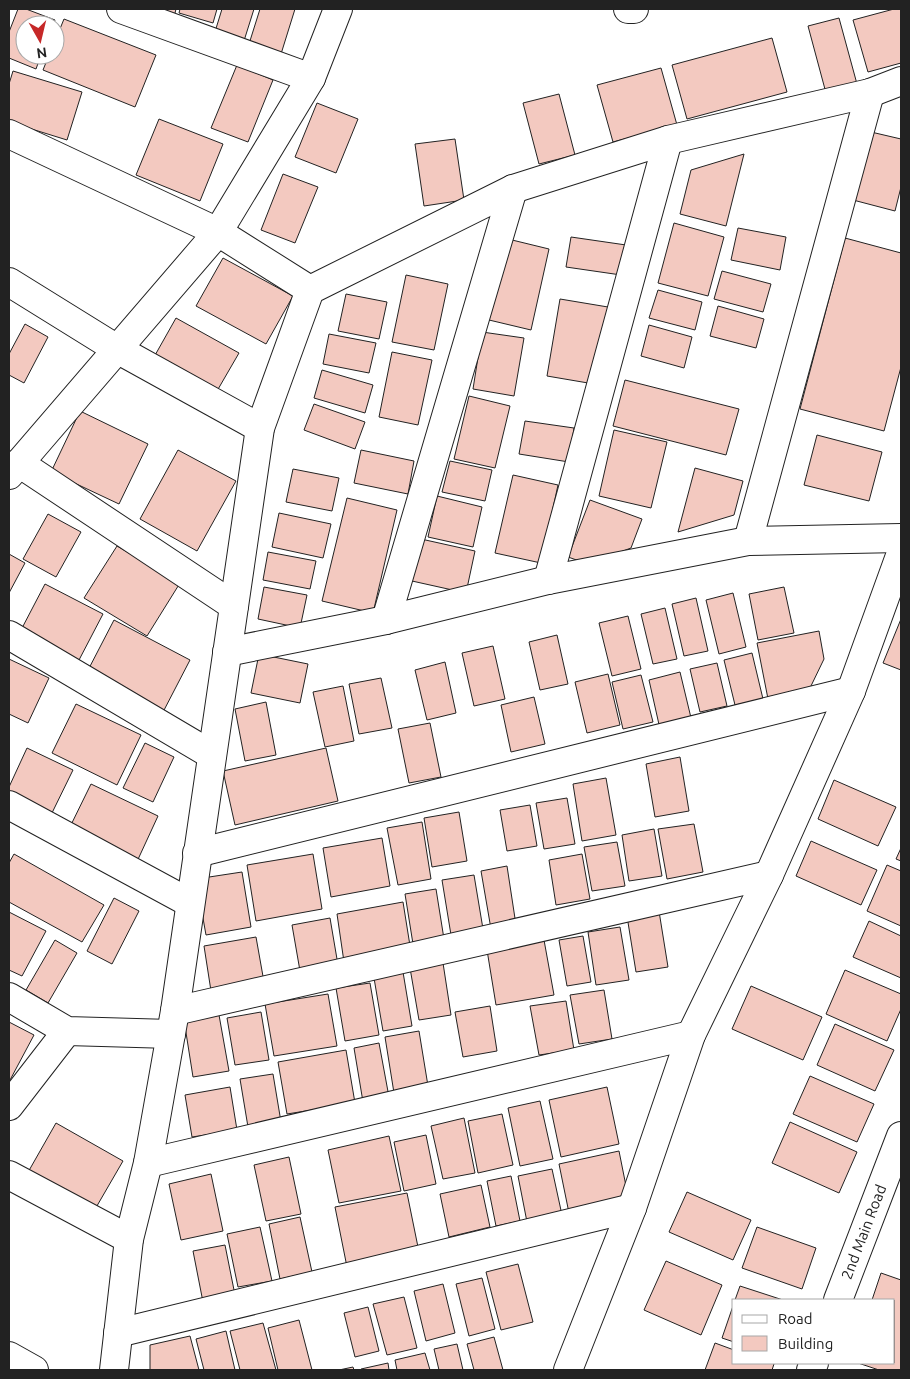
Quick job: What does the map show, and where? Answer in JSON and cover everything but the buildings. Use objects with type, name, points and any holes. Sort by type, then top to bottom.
[{"type":"street","points":[[121,9],[311,78]]},
{"type":"street","points":[[234,606],[14,469],[218,232],[311,78],[338,9]]},
{"type":"street","points":[[628,9],[634,9]]},
{"type":"street","points":[[114,1370],[129,1239],[148,1163],[173,1022],[260,428],[310,290],[514,189],[668,140],[870,94],[901,81]]},
{"type":"street","points":[[748,541],[870,94]]},
{"type":"street","points":[[9,134],[218,232],[310,290]]},
{"type":"street","points":[[548,580],[668,140]]},
{"type":"street","points":[[386,620],[514,189]]},
{"type":"street","points":[[9,282],[117,349],[260,428]]},
{"type":"street","points":[[227,652],[386,620],[548,580],[748,541],[901,538]]},
{"type":"street","points":[[568,1370],[632,1208],[691,1035],[769,875],[851,691],[901,553]]},
{"type":"street","points":[[9,635],[212,755]]},
{"type":"street","points":[[197,853],[851,691]]},
{"type":"street","points":[[9,805],[190,903]]},
{"type":"street","points":[[9,997],[67,1031],[173,1022],[769,875]]},
{"type":"street","points":[[9,1106],[67,1031]]},
{"type":"street","points":[[148,1163],[691,1035]]},
{"type":"street","name":"2nd Main Road","points":[[838,1299],[901,1136]]},
{"type":"street","points":[[9,1175],[129,1239]]},
{"type":"street","points":[[118,1333],[632,1208]]},
{"type":"street","points":[[9,1356],[34,1370]]}]
